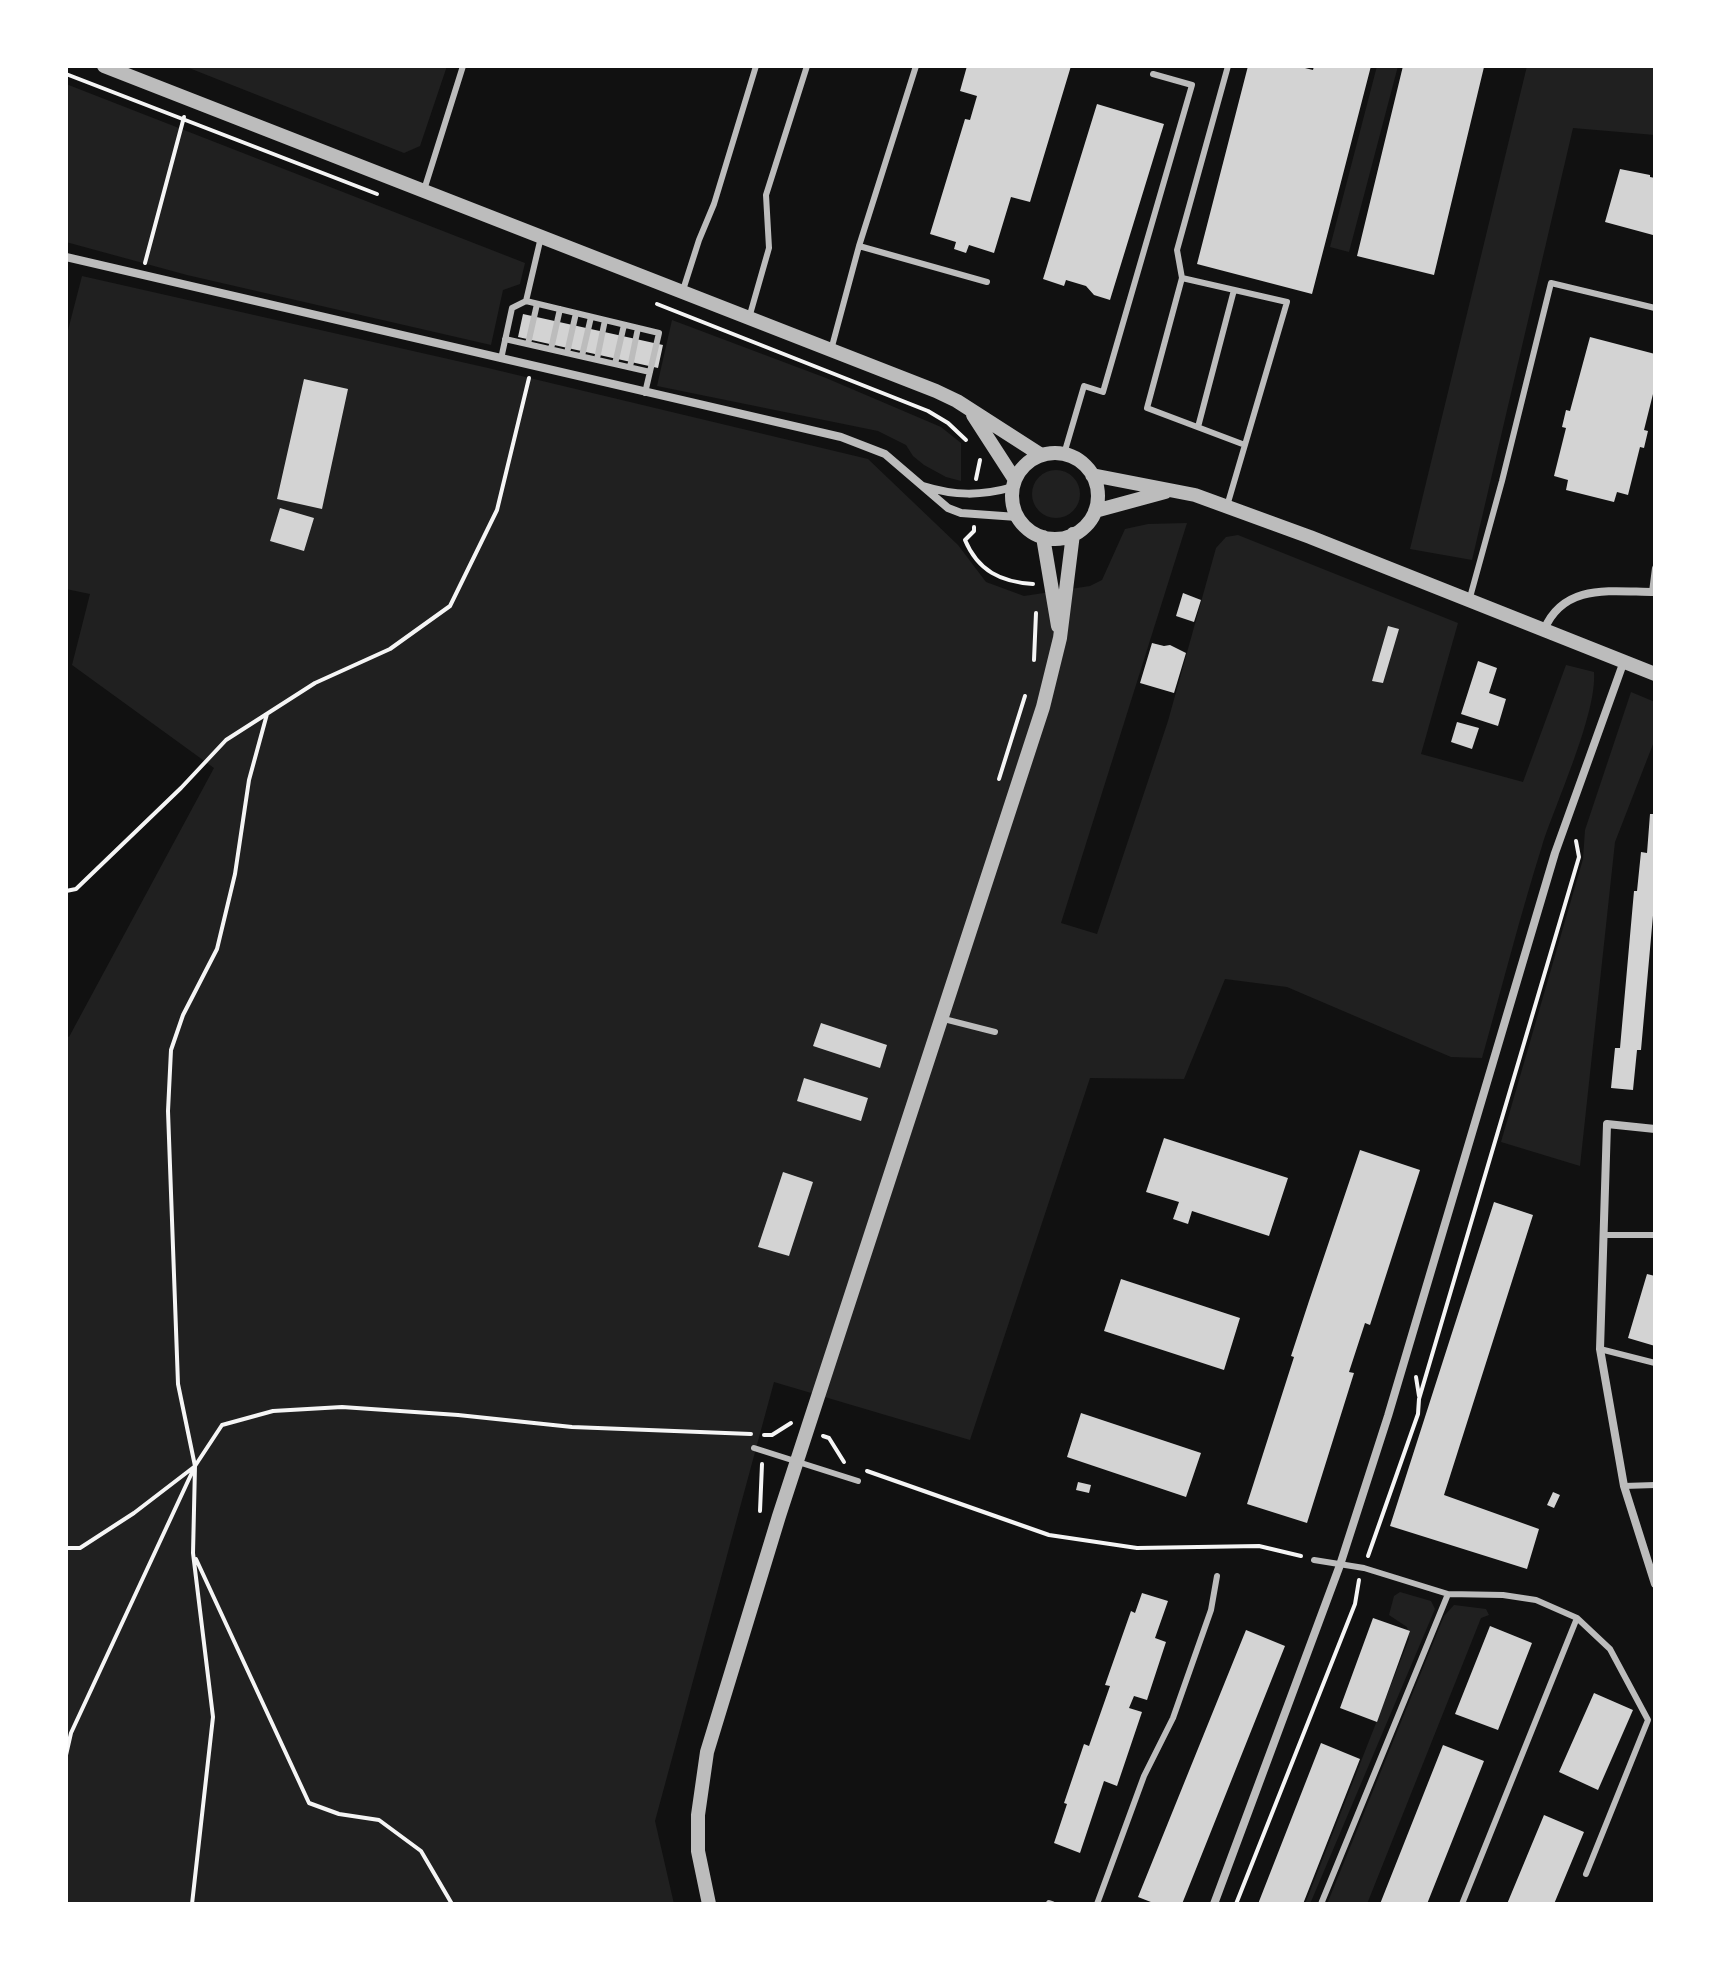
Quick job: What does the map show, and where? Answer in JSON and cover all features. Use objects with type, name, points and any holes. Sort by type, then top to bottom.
[{"type":"street","points":[[104,66],[936,391],[1041,455]]},
{"type":"street","points":[[66,257],[851,440],[885,454],[948,508],[974,515],[1017,517]]},
{"type":"street","points":[[971,411],[1014,484]]},
{"type":"street","points":[[1064,454],[1085,465],[1092,475],[1097,499],[1095,511],[1073,534],[1064,538],[1043,537],[1032,533],[1017,517],[1012,497],[1014,484],[1021,470],[1041,455],[1064,454]]},
{"type":"street","points":[[1092,475],[1195,495],[1227,506],[1655,674]]},
{"type":"street","points":[[918,485],[948,493],[975,495],[1014,484]]},
{"type":"street","points":[[1095,511],[1169,491]]},
{"type":"street","points":[[709,1904],[698,1851],[703,1771],[770,1545],[1043,707],[1060,638],[1073,534]]},
{"type":"street","points":[[1043,537],[1060,638]]},
{"type":"street","points":[[1544,630],[1550,615],[1567,602],[1590,592],[1654,592]]},
{"type":"street","points":[[1214,1904],[1340,1565],[1388,1416],[1555,853],[1624,661]]},
{"type":"street","points":[[1655,1129],[1607,1124],[1600,1349],[1624,1486],[1655,1584]]},
{"type":"lane","points":[[424,190],[463,66]]},
{"type":"lane","points":[[682,291],[714,204],[756,66]]},
{"type":"lane","points":[[749,318],[769,248],[766,195],[807,66]]},
{"type":"lane","points":[[831,350],[859,246],[916,66]]},
{"type":"lane","points":[[1228,66],[1177,250],[1182,278],[1147,408],[1245,445]]},
{"type":"lane","points":[[1064,454],[1084,386],[1103,392],[1192,85],[1153,74]]},
{"type":"lane","points":[[526,301],[541,237]]},
{"type":"lane","points":[[859,246],[987,282]]},
{"type":"lane","points":[[1182,278],[1287,302],[1227,506]]},
{"type":"lane","points":[[1469,601],[1551,283],[1655,308]]},
{"type":"lane","points":[[1198,427],[1234,290]]},
{"type":"lane","points":[[501,359],[512,308],[526,301],[560,309],[659,333],[645,393]]},
{"type":"lane","points":[[528,344],[537,304]]},
{"type":"lane","points":[[551,349],[560,309]]},
{"type":"lane","points":[[567,353],[576,313]]},
{"type":"lane","points":[[582,356],[591,317]]},
{"type":"lane","points":[[597,359],[605,320]]},
{"type":"lane","points":[[615,364],[624,325]]},
{"type":"lane","points":[[630,367],[638,328]]},
{"type":"lane","points":[[505,339],[650,372]]},
{"type":"lane","points":[[1654,592],[1655,568]]},
{"type":"lane","points":[[940,1018],[995,1032]]},
{"type":"lane","points":[[1603,1235],[1655,1235]]},
{"type":"lane","points":[[1600,1349],[1655,1363]]},
{"type":"lane","points":[[754,1448],[858,1481]]},
{"type":"lane","points":[[1624,1486],[1655,1485]]},
{"type":"lane","points":[[1314,1560],[1364,1568],[1448,1594],[1503,1595],[1536,1600],[1577,1618],[1610,1649],[1648,1720],[1586,1874]]},
{"type":"lane","points":[[1097,1904],[1144,1776],[1173,1718],[1211,1610],[1217,1576]]},
{"type":"lane","points":[[1321,1904],[1448,1594]]},
{"type":"lane","points":[[1462,1904],[1577,1618]]},
{"type":"path","points":[[66,74],[390,199]]},
{"type":"path","points":[[142,275],[189,100]]},
{"type":"path","points":[[656,303],[928,411],[948,423],[969,443]]},
{"type":"path","points":[[66,891],[76,889],[226,740],[315,683],[390,649],[450,606],[497,510],[532,366]]},
{"type":"path","points":[[974,449],[981,460],[975,495]]},
{"type":"path","points":[[974,515],[974,531],[965,540],[980,564],[1005,581],[1035,584]]},
{"type":"path","points":[[1034,669],[1035,599]]},
{"type":"path","points":[[995,790],[1029,684]]},
{"type":"path","points":[[192,1904],[213,1717],[193,1553],[195,1466],[178,1384],[168,1111],[171,1050],[183,1015],[217,949],[235,874],[249,780],[267,714]]},
{"type":"path","points":[[1236,1904],[1355,1604],[1356,1586],[1418,1414],[1419,1399],[1579,857],[1574,833]]},
{"type":"path","points":[[66,1755],[71,1733],[195,1466],[222,1425],[273,1411],[342,1407],[572,1427],[772,1435],[790,1424],[795,1409]]},
{"type":"path","points":[[820,1435],[829,1438],[842,1461],[853,1466]]},
{"type":"path","points":[[66,1548],[80,1548],[134,1513],[195,1466]]},
{"type":"path","points":[[864,1470],[1049,1535],[1137,1548],[1259,1546],[1314,1560]]},
{"type":"path","points":[[193,1553],[309,1803],[339,1814],[379,1820],[421,1851],[452,1904]]},
{"type":"shaded area","points":[[184,66],[447,66],[420,146],[404,153]]},
{"type":"shaded area","points":[[1377,66],[1398,66],[1349,252],[1330,247]]},
{"type":"shaded area","points":[[1527,66],[1655,66],[1655,135],[1573,128],[1472,560],[1410,549]]},
{"type":"shaded area","points":[[66,84],[525,263],[520,284],[503,290],[491,345],[187,275],[66,242]]},
{"type":"shaded area","points":[[82,276],[488,368],[868,459],[958,545],[986,582],[1024,596],[1090,586],[1102,580],[1125,529],[1148,524],[1187,523],[1061,923],[1097,934],[1168,721],[1216,548],[1226,537],[1238,535],[1458,623],[1421,754],[1523,782],[1566,665],[1594,672],[1583,734],[1542,846],[1482,1058],[1451,1057],[1287,987],[1225,979],[1184,1079],[1090,1078],[970,1440],[774,1382],[655,1821],[674,1904],[66,1904],[66,1035],[69,1037],[214,768],[72,665],[90,594],[66,589],[66,338]]},
{"type":"shaded area","points":[[672,320],[826,378],[941,427],[961,443],[961,481],[924,465],[906,445],[878,431],[657,386]]},
{"type":"shaded area","points":[[1056,470],[1073,477],[1080,494],[1073,511],[1056,518],[1039,511],[1032,494],[1039,477]]},
{"type":"shaded area","points":[[1631,692],[1655,702],[1655,739],[1615,842],[1580,1166],[1501,1142],[1583,859],[1585,830]]},
{"type":"shaded area","points":[[1400,1592],[1431,1601],[1435,1609],[1310,1904],[1305,1904],[1409,1639],[1407,1627],[1389,1615],[1394,1596]]},
{"type":"shaded area","points":[[1454,1605],[1486,1609],[1489,1615],[1481,1618],[1367,1904],[1327,1904],[1444,1616]]},
{"type":"building","points":[[967,66],[1071,66],[1030,202],[1011,197],[994,253],[969,245],[966,253],[954,249],[956,242],[930,234],[965,119],[970,120],[977,96],[960,91]]},
{"type":"building","points":[[1248,66],[1297,66],[1313,70],[1314,66],[1371,66],[1312,294],[1197,264]]},
{"type":"building","points":[[1403,66],[1484,67],[1434,275],[1357,256]]},
{"type":"building","points":[[1097,104],[1164,124],[1110,300],[1094,295],[1086,286],[1066,280],[1064,286],[1043,279]]},
{"type":"building","points":[[1620,169],[1655,178],[1653,235],[1605,222]]},
{"type":"building","points":[[523,314],[663,345],[658,368],[518,337]]},
{"type":"building","points":[[1590,337],[1655,354],[1655,386],[1644,430],[1648,431],[1644,448],[1640,447],[1628,495],[1617,492],[1614,502],[1566,490],[1568,480],[1554,476],[1566,428],[1562,427],[1566,410],[1570,411]]},
{"type":"building","points":[[304,379],[348,389],[322,509],[277,499]]},
{"type":"building","points":[[280,508],[314,518],[304,551],[270,541]]},
{"type":"building","points":[[1183,593],[1201,600],[1194,622],[1176,616]]},
{"type":"building","points":[[1388,626],[1399,629],[1383,683],[1372,681]]},
{"type":"building","points":[[1152,643],[1170,645],[1186,653],[1174,693],[1140,683]]},
{"type":"building","points":[[1478,661],[1497,668],[1489,693],[1506,699],[1498,726],[1461,714]]},
{"type":"building","points":[[1457,722],[1479,728],[1472,749],[1451,742]]},
{"type":"building","points":[[1650,814],[1655,814],[1655,893],[1641,1050],[1637,1050],[1633,1090],[1611,1088],[1615,1048],[1620,1048],[1634,891],[1637,891],[1641,852],[1647,853]]},
{"type":"building","points":[[821,1023],[887,1045],[880,1068],[813,1046]]},
{"type":"building","points":[[804,1078],[868,1098],[861,1121],[797,1101]]},
{"type":"building","points":[[1164,1138],[1288,1178],[1269,1236],[1192,1211],[1188,1224],[1173,1219],[1179,1202],[1146,1192]]},
{"type":"building","points":[[1360,1150],[1420,1170],[1370,1325],[1365,1323],[1349,1372],[1354,1373],[1307,1523],[1247,1504],[1294,1357],[1291,1356]]},
{"type":"building","points":[[783,1172],[813,1182],[789,1256],[758,1247]]},
{"type":"building","points":[[1494,1202],[1533,1215],[1444,1495],[1539,1529],[1527,1569],[1390,1526]]},
{"type":"building","points":[[1647,1274],[1655,1276],[1655,1346],[1628,1338]]},
{"type":"building","points":[[1121,1279],[1240,1318],[1224,1370],[1104,1331]]},
{"type":"building","points":[[1081,1413],[1201,1453],[1186,1497],[1067,1457]]},
{"type":"building","points":[[1078,1482],[1091,1485],[1089,1493],[1076,1490]]},
{"type":"building","points":[[1553,1492],[1560,1495],[1554,1508],[1547,1505]]},
{"type":"building","points":[[1142,1593],[1168,1601],[1155,1638],[1166,1642],[1147,1700],[1134,1696],[1129,1708],[1142,1712],[1117,1786],[1104,1781],[1080,1853],[1054,1843],[1084,1744],[1089,1746],[1110,1686],[1105,1685],[1131,1611],[1135,1613]]},
{"type":"building","points":[[1373,1618],[1410,1631],[1377,1722],[1340,1708]]},
{"type":"building","points":[[1490,1626],[1532,1643],[1498,1730],[1455,1714]]},
{"type":"building","points":[[1246,1630],[1285,1646],[1182,1904],[1156,1904],[1138,1897]]},
{"type":"building","points":[[1594,1693],[1633,1710],[1598,1790],[1559,1772]]},
{"type":"building","points":[[1321,1743],[1360,1759],[1303,1904],[1258,1904]]},
{"type":"building","points":[[1443,1745],[1484,1761],[1427,1904],[1380,1904]]},
{"type":"building","points":[[1544,1815],[1584,1832],[1554,1904],[1507,1904]]}]
